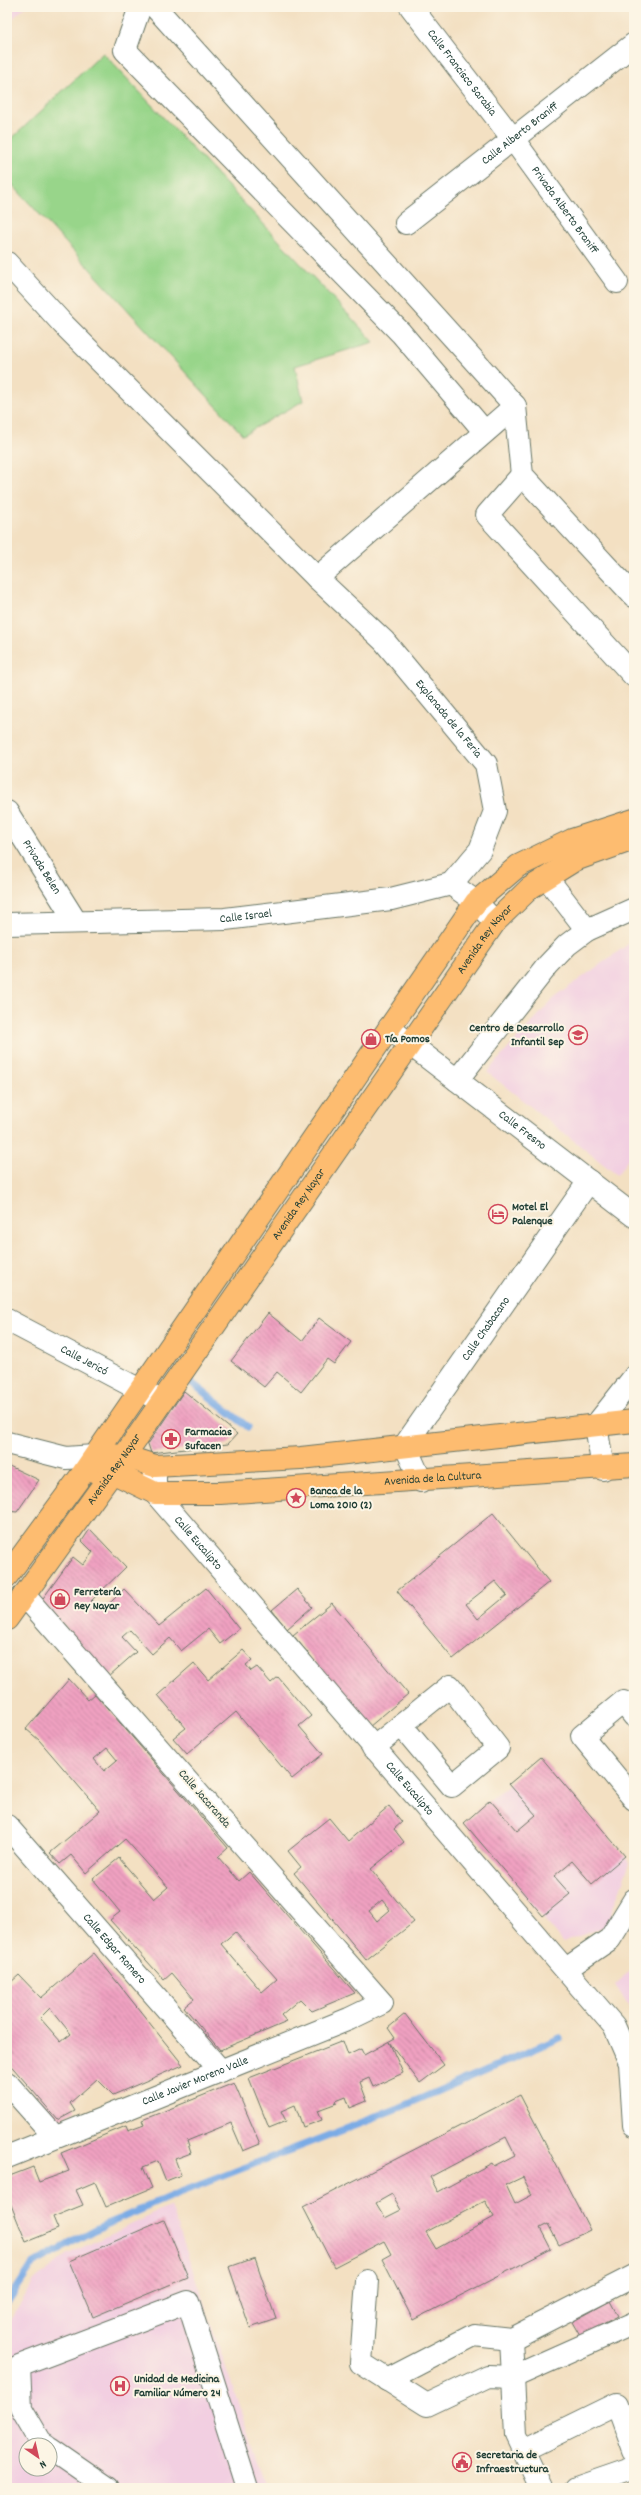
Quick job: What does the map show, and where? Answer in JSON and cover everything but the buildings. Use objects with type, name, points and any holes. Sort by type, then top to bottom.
[{"type":"main road","name":"Avenida Rey Nayar","points":[[7,1619],[24,1595],[101,1464],[140,1390],[476,902],[518,866],[572,840],[634,820]]},
{"type":"main road","name":"Avenida Rey Nayar","points":[[7,1576],[101,1464],[161,1401],[411,1045],[495,922],[530,888],[575,860],[634,839]]},
{"type":"main road","points":[[101,1464],[155,1466],[302,1458],[405,1445],[634,1422]]},
{"type":"main road","points":[[220,1463],[220,1494]]},
{"type":"main road","name":"Avenida de la Cultura","points":[[101,1464],[155,1493],[220,1494],[603,1469],[634,1465]]},
{"type":"street","points":[[140,7],[125,50],[401,333],[484,431]]},
{"type":"street","points":[[155,7],[515,406],[522,475],[634,596]]},
{"type":"street","name":"Calle Francisco Sarabia","points":[[411,7],[513,139]]},
{"type":"street","name":"Calle Alberto Braniff","points":[[406,223],[634,44]]},
{"type":"street","name":"Privada Alberto Braniff","points":[[513,139],[617,282]]},
{"type":"street","name":"Explanada de la Feria","points":[[7,263],[63,324],[317,578],[384,641],[486,764],[495,811],[480,850],[451,884]]},
{"type":"street","points":[[317,578],[484,431],[515,406]]},
{"type":"street","points":[[522,475],[487,515],[634,676]]},
{"type":"street","name":"Privada Belen","points":[[7,812],[76,922]]},
{"type":"street","points":[[546,878],[587,930]]},
{"type":"street","points":[[451,884],[476,902],[495,922]]},
{"type":"street","name":"Calle Israel","points":[[7,924],[226,919],[391,899],[451,884]]},
{"type":"street","points":[[457,1080],[548,965],[567,945],[587,930],[634,909]]},
{"type":"street","name":"Calle Fresno","points":[[389,1028],[634,1216]]},
{"type":"street","name":"Calle Chabacano","points":[[405,1445],[589,1181]]},
{"type":"street","name":"Calle Jericó","points":[[7,1320],[161,1401]]},
{"type":"street","points":[[603,1469],[596,1426],[634,1377]]},
{"type":"street","points":[[7,1443],[66,1458],[101,1464]]},
{"type":"street","points":[[405,1445],[421,1481]]},
{"type":"street","points":[[155,1466],[155,1493]]},
{"type":"street","name":"Calle Eucalipto","points":[[155,1493],[373,1748],[566,1968],[614,2026],[630,2063],[634,2125]]},
{"type":"street","name":"Calle Jacaranda","points":[[24,1595],[382,2003]]},
{"type":"street","points":[[373,1748],[400,1725],[450,1686],[498,1748],[452,1786],[400,1725]]},
{"type":"street","points":[[634,1716],[623,1702],[582,1736],[634,1799]]},
{"type":"street","name":"Calle Edgar Romero","points":[[7,1826],[221,2071]]},
{"type":"street","points":[[566,1968],[610,1939],[634,1900]]},
{"type":"street","name":"Calle Javier Moreno Valle","points":[[7,2157],[349,2019],[382,2003]]},
{"type":"street","points":[[7,2083],[55,2137]]},
{"type":"street","points":[[387,2380],[474,2335],[511,2339],[634,2276]]},
{"type":"street","points":[[366,2281],[361,2362],[427,2405],[488,2376],[513,2377],[634,2323]]},
{"type":"street","points":[[38,2437],[20,2408],[19,2366],[188,2302],[247,2488]]},
{"type":"street","points":[[511,2339],[516,2435],[542,2488]]},
{"type":"street","points":[[523,2450],[617,2404],[634,2451]]},
{"type":"street","points":[[58,2454],[108,2488]]},
{"type":"street","points":[[576,2488],[634,2468]]},
{"type":"shaded area","points":[[7,7],[25,7],[7,24]]},
{"type":"shaded area","name":"Centro de Desarrollo Infantil Sep","points":[[634,940],[634,1151],[617,1175],[487,1072],[555,997]]},
{"type":"shaded area","points":[[541,1757],[630,1863],[606,1926],[563,1942],[464,1823]]},
{"type":"shaded area","points":[[634,1967],[634,2015],[615,1985]]},
{"type":"shaded area","name":"Unidad de Medicina Familiar Número 24","points":[[171,2206],[267,2488],[7,2488],[7,2326],[34,2281],[66,2255]]},
{"type":"green space","points":[[103,53],[374,342],[295,366],[303,401],[243,435],[7,179],[7,143]]},
{"type":"waterway","points":[[192,1383],[248,1427]]},
{"type":"waterway","points":[[7,2303],[33,2264],[94,2230],[176,2194],[399,2108],[560,2038]]},
{"type":"place","name":"Centro de Desarrollo Infantil Sep","points":[[578,1035]]},
{"type":"place","name":"Tía Pomos","points":[[371,1039]]},
{"type":"place","name":"Motel El Palenque","points":[[498,1214]]},
{"type":"place","name":"Farmacias Sufacen","points":[[171,1439]]},
{"type":"place","name":"Banca de la Loma 2010 (2)","points":[[296,1498]]},
{"type":"place","name":"Ferretería Rey Nayar","points":[[60,1599]]},
{"type":"place","name":"Unidad de Medicina Familiar Número 24","points":[[120,2386]]},
{"type":"place","name":"Secretaria de Infraestructura","points":[[462,2462]]}]
